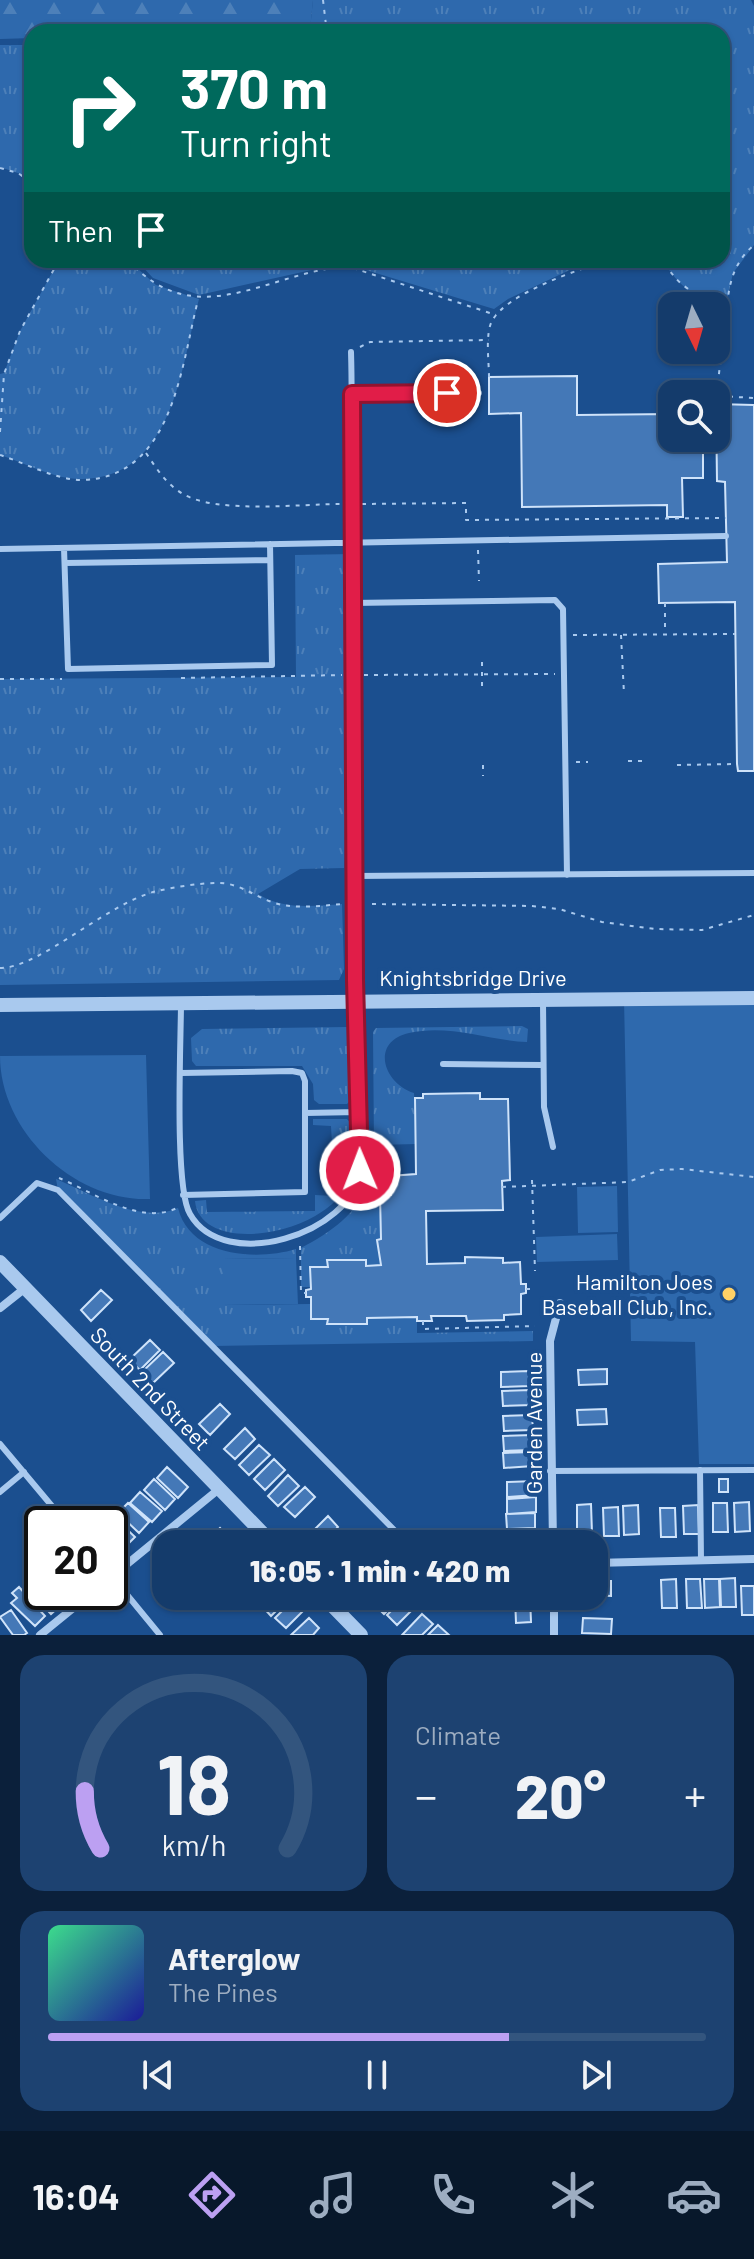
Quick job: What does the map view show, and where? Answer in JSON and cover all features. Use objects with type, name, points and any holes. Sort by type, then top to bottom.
[{"type":"street","name":"Knightsbridge Drive","points":[[0,1005],[754,998]]},
{"type":"street","name":"South 2nd Street","points":[[0,1262],[259,1530]]},
{"type":"street","points":[[0,1308],[24,1289]]},
{"type":"street","name":"Garden Avenue","points":[[552,1530],[550,1341],[560,1303]]},
{"type":"street","points":[[128,1562],[219,1489]]},
{"type":"street","points":[[608,1563],[754,1559]]},
{"type":"street","points":[[40,1635],[71,1610]]},
{"type":"street","points":[[337,1610],[361,1635]]},
{"type":"street","points":[[554,1610],[554,1635]]},
{"type":"lane","points":[[181,1002],[183,1195],[200,1228],[215,1239],[244,1244],[294,1237],[325,1220],[346,1199],[357,1182],[351,352]]},
{"type":"lane","points":[[352,394],[479,393]]},
{"type":"lane","points":[[0,549],[726,536]]},
{"type":"lane","points":[[64,548],[68,669],[272,665],[270,544]]},
{"type":"lane","points":[[65,563],[270,560]]},
{"type":"lane","points":[[352,603],[555,600],[563,609],[567,875]]},
{"type":"lane","points":[[354,876],[754,873]]},
{"type":"lane","points":[[543,999],[544,1107],[553,1147]]},
{"type":"lane","points":[[443,1064],[543,1065]]},
{"type":"lane","points":[[181,1073],[302,1073],[305,1113],[305,1192],[183,1195]]},
{"type":"lane","points":[[305,1113],[358,1112]]},
{"type":"lane","points":[[0,1218],[37,1183],[58,1190],[394,1530]]},
{"type":"lane","points":[[0,1444],[52,1506]]},
{"type":"lane","points":[[700,1470],[701,1560]]},
{"type":"lane","points":[[550,1471],[754,1470]]},
{"type":"lane","points":[[0,1492],[24,1472]]},
{"type":"lane","points":[[128,1596],[160,1635]]},
{"type":"path","points":[[323,0],[326,24]]},
{"type":"path","points":[[0,168],[24,177]]},
{"type":"path","points":[[729,292],[733,273],[754,245]]},
{"type":"path","points":[[0,432],[2,374],[20,331],[55,268]]},
{"type":"path","points":[[135,268],[156,285],[181,297],[199,299],[323,268]]},
{"type":"path","points":[[353,268],[496,315]]},
{"type":"path","points":[[489,377],[490,323],[496,315],[523,296],[583,268]]},
{"type":"path","points":[[670,268],[679,283],[691,292]]},
{"type":"path","points":[[0,455],[80,480],[128,467],[146,453],[167,417],[185,371],[199,299]]},
{"type":"path","points":[[351,352],[370,342],[490,340]]},
{"type":"path","points":[[730,397],[754,398]]},
{"type":"path","points":[[146,453],[163,480],[186,496],[243,505],[466,503],[466,520],[726,518]]},
{"type":"path","points":[[477,520],[477,530]]},
{"type":"path","points":[[478,549],[479,581]]},
{"type":"path","points":[[665,603],[665,634]]},
{"type":"path","points":[[621,634],[624,694]]},
{"type":"path","points":[[564,635],[735,634]]},
{"type":"path","points":[[482,662],[482,686]]},
{"type":"path","points":[[364,675],[556,674]]},
{"type":"path","points":[[628,761],[646,761]]},
{"type":"path","points":[[575,762],[588,762]]},
{"type":"path","points":[[677,765],[737,764]]},
{"type":"path","points":[[483,765],[483,776]]},
{"type":"path","points":[[0,968],[10,968],[35,957],[133,897],[161,890],[219,883],[246,888],[270,902],[306,907],[342,904]]},
{"type":"path","points":[[372,904],[532,906],[559,909],[602,922],[702,930],[754,915]]},
{"type":"path","points":[[328,1164],[350,1163]]},
{"type":"path","points":[[502,1187],[628,1182],[660,1170],[682,1169],[754,1177]]},
{"type":"path","points":[[370,1174],[390,1180]]},
{"type":"path","points":[[37,1183],[59,1178],[133,1210],[171,1211],[186,1204]]},
{"type":"path","points":[[532,1180],[535,1271]]},
{"type":"path","points":[[300,1244],[301,1293],[306,1293]]},
{"type":"path","points":[[526,1289],[535,1289]]},
{"type":"path","points":[[423,1321],[423,1329],[535,1326]]},
{"type":"green space","points":[[0,0],[313,0],[311,24],[24,24],[24,38],[0,39]]},
{"type":"green space","points":[[313,0],[751,0],[754,6],[754,245],[733,273],[729,292],[692,292],[668,268],[730,268],[730,24],[311,24]]},
{"type":"green space","points":[[0,45],[24,45],[24,177],[0,167]]},
{"type":"green space","points":[[55,268],[137,268],[156,285],[199,299],[178,385],[155,439],[137,459],[113,473],[82,479],[51,474],[0,455],[0,374],[4,373],[20,331]]},
{"type":"green space","points":[[144,268],[320,268],[199,295],[153,278]]},
{"type":"green space","points":[[359,268],[574,268],[508,299],[494,309]]},
{"type":"green space","points":[[352,554],[354,676],[348,677],[344,868],[300,869],[258,894],[288,905],[342,904],[344,969],[339,980],[0,985],[0,679],[296,677],[295,555]]},
{"type":"green space","points":[[754,998],[754,1464],[699,1464],[695,1342],[631,1341],[624,999]]},
{"type":"green space","points":[[522,1026],[528,1029],[527,1042],[439,1030],[409,1033],[397,1038],[385,1053],[385,1063],[395,1081],[414,1093],[416,1144],[374,1145],[373,1032],[376,1028]]},
{"type":"green space","points":[[348,1027],[353,1097],[347,1104],[319,1104],[314,1100],[313,1084],[302,1066],[196,1066],[192,1061],[191,1038],[202,1029]]},
{"type":"green space","points":[[146,1055],[150,1199],[122,1197],[95,1189],[47,1157],[13,1111],[3,1084],[0,1056]]},
{"type":"green space","points":[[313,1119],[347,1119],[353,1126],[353,1160],[333,1161],[331,1126],[313,1125]]},
{"type":"green space","points":[[353,1166],[345,1189],[327,1208],[302,1222],[274,1231],[246,1234],[222,1230],[203,1219],[195,1201],[206,1200],[207,1212],[315,1211],[315,1195],[333,1196],[333,1167]]},
{"type":"green space","points":[[56,1179],[132,1210],[148,1213],[178,1208],[185,1224],[196,1237],[210,1246],[227,1251],[263,1255],[296,1249],[296,1258],[223,1259],[224,1305],[311,1304],[311,1319],[328,1319],[329,1324],[367,1324],[367,1318],[417,1317],[417,1333],[533,1331],[533,1341],[212,1346],[58,1190]]},
{"type":"green space","points":[[371,1181],[393,1190],[391,1195],[380,1196],[381,1239],[377,1240],[381,1265],[366,1266],[366,1260],[328,1260],[328,1267],[310,1267],[311,1287],[301,1287],[301,1248],[342,1221]]},
{"type":"green space","points":[[617,1186],[618,1232],[578,1233],[577,1187]]},
{"type":"green space","points":[[617,1234],[618,1260],[537,1262],[536,1237]]},
{"type":"green space","points":[[296,1258],[298,1304],[223,1305],[223,1259]]},
{"type":"building","points":[[577,376],[577,415],[658,414],[658,452],[703,452],[703,478],[682,478],[683,517],[667,517],[667,505],[522,507],[521,413],[489,414],[489,377]]},
{"type":"building","points":[[730,404],[754,405],[754,771],[738,771],[737,764],[735,602],[659,603],[658,564],[727,562],[725,482],[717,481],[717,452],[730,452]]},
{"type":"building","points":[[480,1093],[480,1099],[508,1099],[510,1180],[502,1181],[503,1210],[426,1211],[427,1264],[465,1263],[465,1257],[503,1258],[503,1263],[520,1262],[521,1284],[526,1284],[526,1293],[521,1294],[521,1314],[504,1315],[504,1320],[467,1321],[466,1316],[431,1316],[432,1321],[417,1321],[417,1317],[367,1318],[367,1324],[327,1324],[328,1319],[311,1319],[311,1297],[306,1297],[306,1290],[311,1289],[310,1267],[328,1267],[327,1260],[366,1260],[366,1266],[381,1265],[377,1240],[381,1239],[380,1195],[391,1195],[390,1176],[416,1174],[415,1098],[423,1098],[423,1094]]},
{"type":"building","points":[[101,1290],[112,1300],[91,1321],[81,1310]]},
{"type":"building","points":[[150,1340],[160,1350],[140,1370],[129,1360]]},
{"type":"building","points":[[163,1352],[174,1363],[153,1383],[142,1372]]},
{"type":"building","points":[[607,1369],[607,1384],[579,1385],[578,1370]]},
{"type":"building","points":[[529,1371],[530,1386],[501,1387],[501,1372]]},
{"type":"building","points":[[531,1390],[532,1405],[503,1406],[502,1391]]},
{"type":"building","points":[[220,1404],[230,1414],[210,1435],[199,1424]]},
{"type":"building","points":[[606,1409],[607,1424],[578,1425],[577,1410]]},
{"type":"building","points":[[532,1415],[533,1430],[504,1431],[503,1416]]},
{"type":"building","points":[[245,1428],[255,1439],[235,1459],[224,1449]]},
{"type":"building","points":[[532,1435],[532,1450],[504,1451],[503,1436]]},
{"type":"building","points":[[259,1445],[270,1455],[249,1475],[239,1465]]},
{"type":"building","points":[[532,1452],[533,1466],[504,1468],[503,1453]]},
{"type":"building","points":[[274,1459],[285,1470],[265,1490],[254,1479]]},
{"type":"building","points":[[167,1467],[188,1487],[178,1498],[157,1478]]},
{"type":"building","points":[[288,1475],[299,1486],[278,1506],[268,1496]]},
{"type":"building","points":[[154,1479],[175,1499],[165,1510],[144,1490]]},
{"type":"building","points":[[719,1479],[728,1479],[728,1492],[719,1492]]},
{"type":"building","points":[[535,1481],[536,1495],[507,1497],[507,1482]]},
{"type":"building","points":[[305,1487],[315,1497],[295,1517],[284,1507]]},
{"type":"building","points":[[140,1492],[162,1511],[152,1522],[130,1503]]},
{"type":"building","points":[[536,1497],[536,1512],[507,1514],[507,1499]]},
{"type":"building","points":[[749,1502],[750,1531],[735,1532],[734,1503]]},
{"type":"building","points":[[128,1503],[149,1522],[139,1533],[128,1523],[128,1506],[125,1506]]},
{"type":"building","points":[[713,1503],[727,1503],[728,1532],[713,1532]]},
{"type":"building","points":[[591,1504],[592,1530],[577,1530],[577,1505]]},
{"type":"building","points":[[638,1505],[639,1534],[624,1535],[623,1506]]},
{"type":"building","points":[[698,1505],[699,1534],[684,1534],[683,1506]]},
{"type":"building","points":[[618,1507],[619,1536],[608,1536],[608,1530],[604,1530],[603,1508]]},
{"type":"building","points":[[660,1508],[675,1508],[676,1537],[661,1537]]},
{"type":"building","points":[[535,1513],[535,1528],[507,1529],[506,1514]]},
{"type":"building","points":[[328,1516],[338,1527],[335,1530],[314,1530]]},
{"type":"building","points":[[128,1530],[135,1537],[128,1544]]},
{"type":"building","points":[[735,1578],[736,1607],[721,1607],[720,1579]]},
{"type":"building","points":[[676,1579],[677,1608],[662,1608],[661,1580]]},
{"type":"building","points":[[686,1579],[700,1579],[702,1608],[687,1608]]},
{"type":"building","points":[[704,1579],[719,1579],[720,1607],[705,1608]]},
{"type":"building","points":[[608,1581],[611,1581],[611,1596],[608,1596]]},
{"type":"building","points":[[741,1586],[754,1586],[754,1615],[742,1615]]},
{"type":"building","points":[[19,1587],[24,1593],[24,1610],[40,1610],[45,1616],[35,1626],[11,1603],[17,1598],[12,1593]]},
{"type":"building","points":[[11,1610],[27,1633],[24,1635],[13,1635],[0,1617]]},
{"type":"building","points":[[283,1610],[304,1610],[286,1628],[275,1618]]},
{"type":"building","points":[[392,1610],[412,1610],[397,1625],[387,1615]]},
{"type":"building","points":[[516,1610],[531,1610],[531,1622],[516,1623]]},
{"type":"building","points":[[422,1614],[433,1624],[422,1635],[402,1635]]},
{"type":"building","points":[[309,1618],[319,1628],[313,1635],[291,1635]]},
{"type":"building","points":[[583,1618],[612,1619],[611,1634],[582,1633]]},
{"type":"building","points":[[438,1625],[449,1635],[428,1635]]},
{"type":"place","name":"Hamilton Joes Baseball Club, Inc.","points":[[729,1294]]},
{"type":"route","points":[[360,1170],[352,708],[352,394],[447,393]]}]
